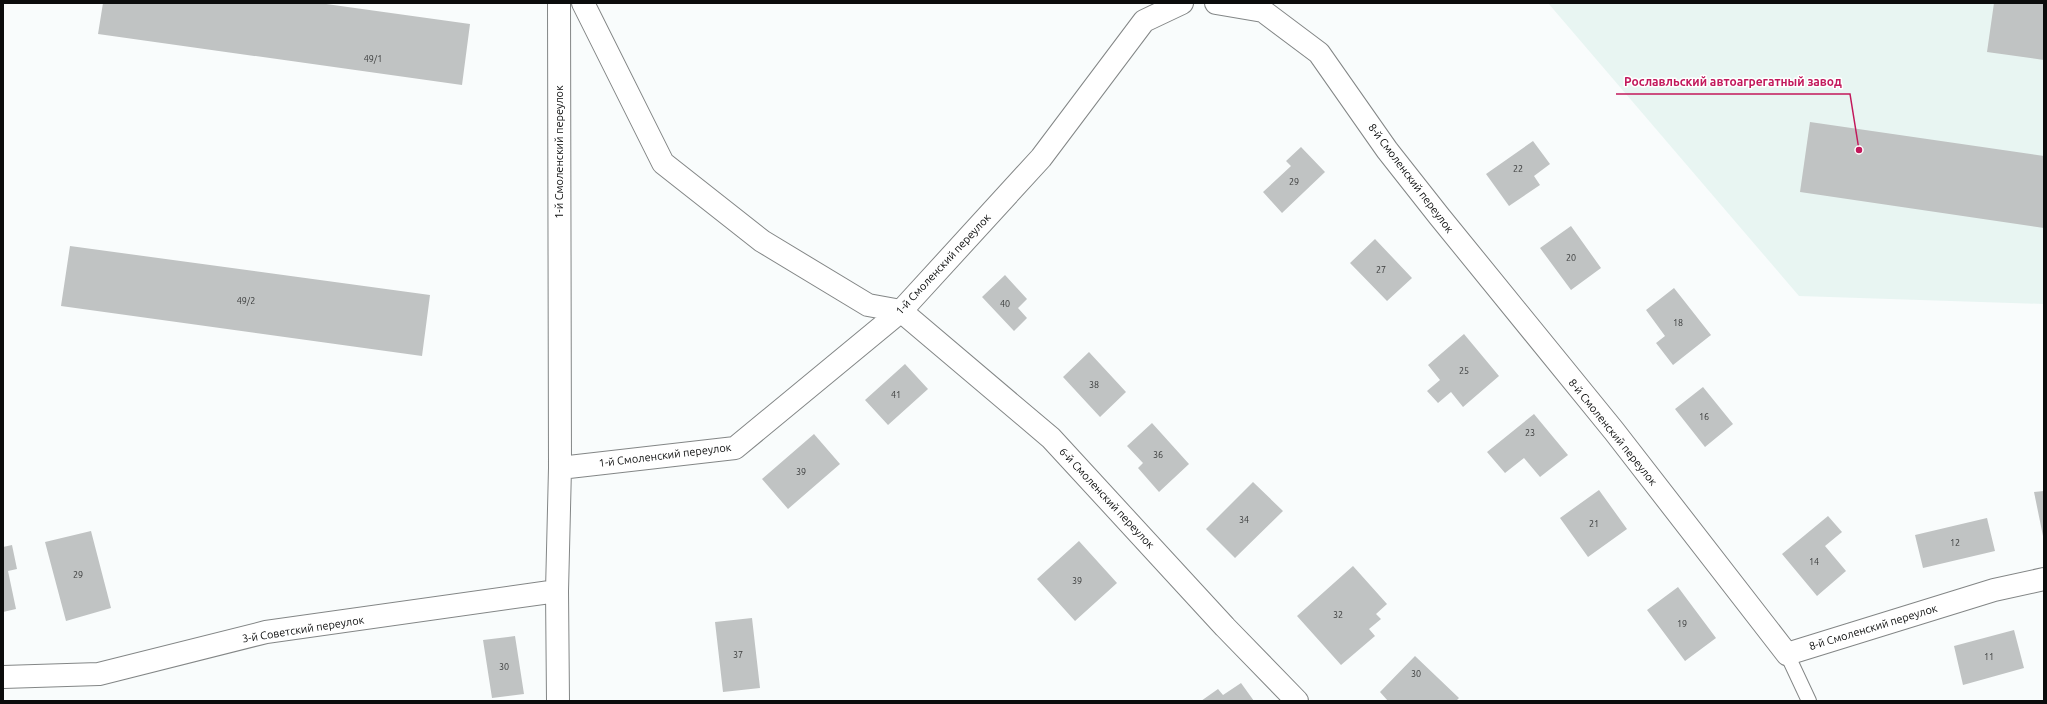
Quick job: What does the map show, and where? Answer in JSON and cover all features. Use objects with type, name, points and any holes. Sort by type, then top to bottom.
[{"type":"street","name":"1-й Смоленский переулок","points":[[558,701],[557,591],[560,468],[559,3]]},
{"type":"street","points":[[583,3],[663,163],[762,241],[868,305],[901,311]]},
{"type":"street","name":"1-й Смоленский переулок","points":[[560,468],[735,448],[901,311],[1041,158],[1144,21],[1182,3]]},
{"type":"street","name":"8-й Смоленский переулок","points":[[1216,3],[1262,11],[1319,53],[1387,150],[1614,431],[1787,654],[1994,590],[2044,579]]},
{"type":"street","name":"6-й Смоленский переулок","points":[[901,311],[1051,438],[1225,627],[1297,701]]},
{"type":"street","name":"3-й Советский переулок","points":[[3,677],[99,674],[266,632],[557,591]]},
{"type":"lane","points":[[1787,654],[1809,701]]},
{"type":"shaded area","points":[[1548,3],[2044,3],[2044,304],[1799,296]]},
{"type":"building","points":[[103,3],[319,3],[470,24],[462,85],[98,34]]},
{"type":"building","points":[[1994,3],[2044,3],[2044,60],[1987,52]]},
{"type":"building","points":[[1810,122],[2044,156],[2044,228],[1800,192]]},
{"type":"building","points":[[1533,141],[1550,164],[1534,176],[1540,185],[1509,206],[1486,174]]},
{"type":"building","points":[[1301,147],[1325,172],[1282,213],[1263,192],[1291,166],[1286,161]]},
{"type":"building","points":[[1571,226],[1601,268],[1571,290],[1540,248]]},
{"type":"building","points":[[1375,239],[1412,278],[1387,301],[1350,263]]},
{"type":"building","points":[[70,246],[430,295],[422,356],[61,306]]},
{"type":"building","points":[[1005,275],[1027,299],[1018,308],[1027,318],[1014,331],[982,297]]},
{"type":"building","points":[[1674,288],[1711,335],[1673,365],[1656,343],[1665,336],[1646,310]]},
{"type":"building","points":[[1464,334],[1499,376],[1463,407],[1451,392],[1438,403],[1427,391],[1440,380],[1428,365]]},
{"type":"building","points":[[1089,352],[1126,392],[1100,417],[1063,377]]},
{"type":"building","points":[[905,364],[928,389],[888,425],[865,400]]},
{"type":"building","points":[[1703,387],[1733,424],[1705,447],[1675,409]]},
{"type":"building","points":[[1534,414],[1568,455],[1540,477],[1524,458],[1505,473],[1487,452]]},
{"type":"building","points":[[1152,423],[1189,464],[1159,492],[1138,468],[1143,463],[1127,446]]},
{"type":"building","points":[[814,434],[840,464],[788,509],[762,479]]},
{"type":"building","points":[[1253,482],[1283,511],[1235,558],[1206,529]]},
{"type":"building","points":[[1599,490],[1627,529],[1588,557],[1560,518]]},
{"type":"building","points":[[2044,491],[2044,536],[2043,536],[2034,492]]},
{"type":"building","points":[[1828,516],[1842,532],[1825,546],[1846,571],[1817,596],[1782,554]]},
{"type":"building","points":[[1987,518],[1995,551],[1923,568],[1915,535]]},
{"type":"building","points":[[91,531],[111,608],[66,621],[45,542]]},
{"type":"building","points":[[1079,541],[1117,583],[1075,621],[1037,579]]},
{"type":"building","points":[[12,545],[17,569],[8,571],[16,609],[3,612],[3,547]]},
{"type":"building","points":[[1353,566],[1387,604],[1376,614],[1381,619],[1369,629],[1375,636],[1341,665],[1297,616]]},
{"type":"building","points":[[1678,587],[1716,638],[1685,661],[1647,610]]},
{"type":"building","points":[[752,618],[760,688],[723,692],[715,622]]},
{"type":"building","points":[[2014,630],[2024,668],[1963,685],[1954,646]]},
{"type":"building","points":[[515,636],[524,694],[492,698],[483,640]]},
{"type":"building","points":[[1415,656],[1459,698],[1456,701],[1388,701],[1380,692]]},
{"type":"building","points":[[1241,683],[1254,701],[1201,701],[1218,689],[1223,695]]},
{"type":"place","name":"Рославльский автоагрегатный завод","points":[[1859,150]]}]
